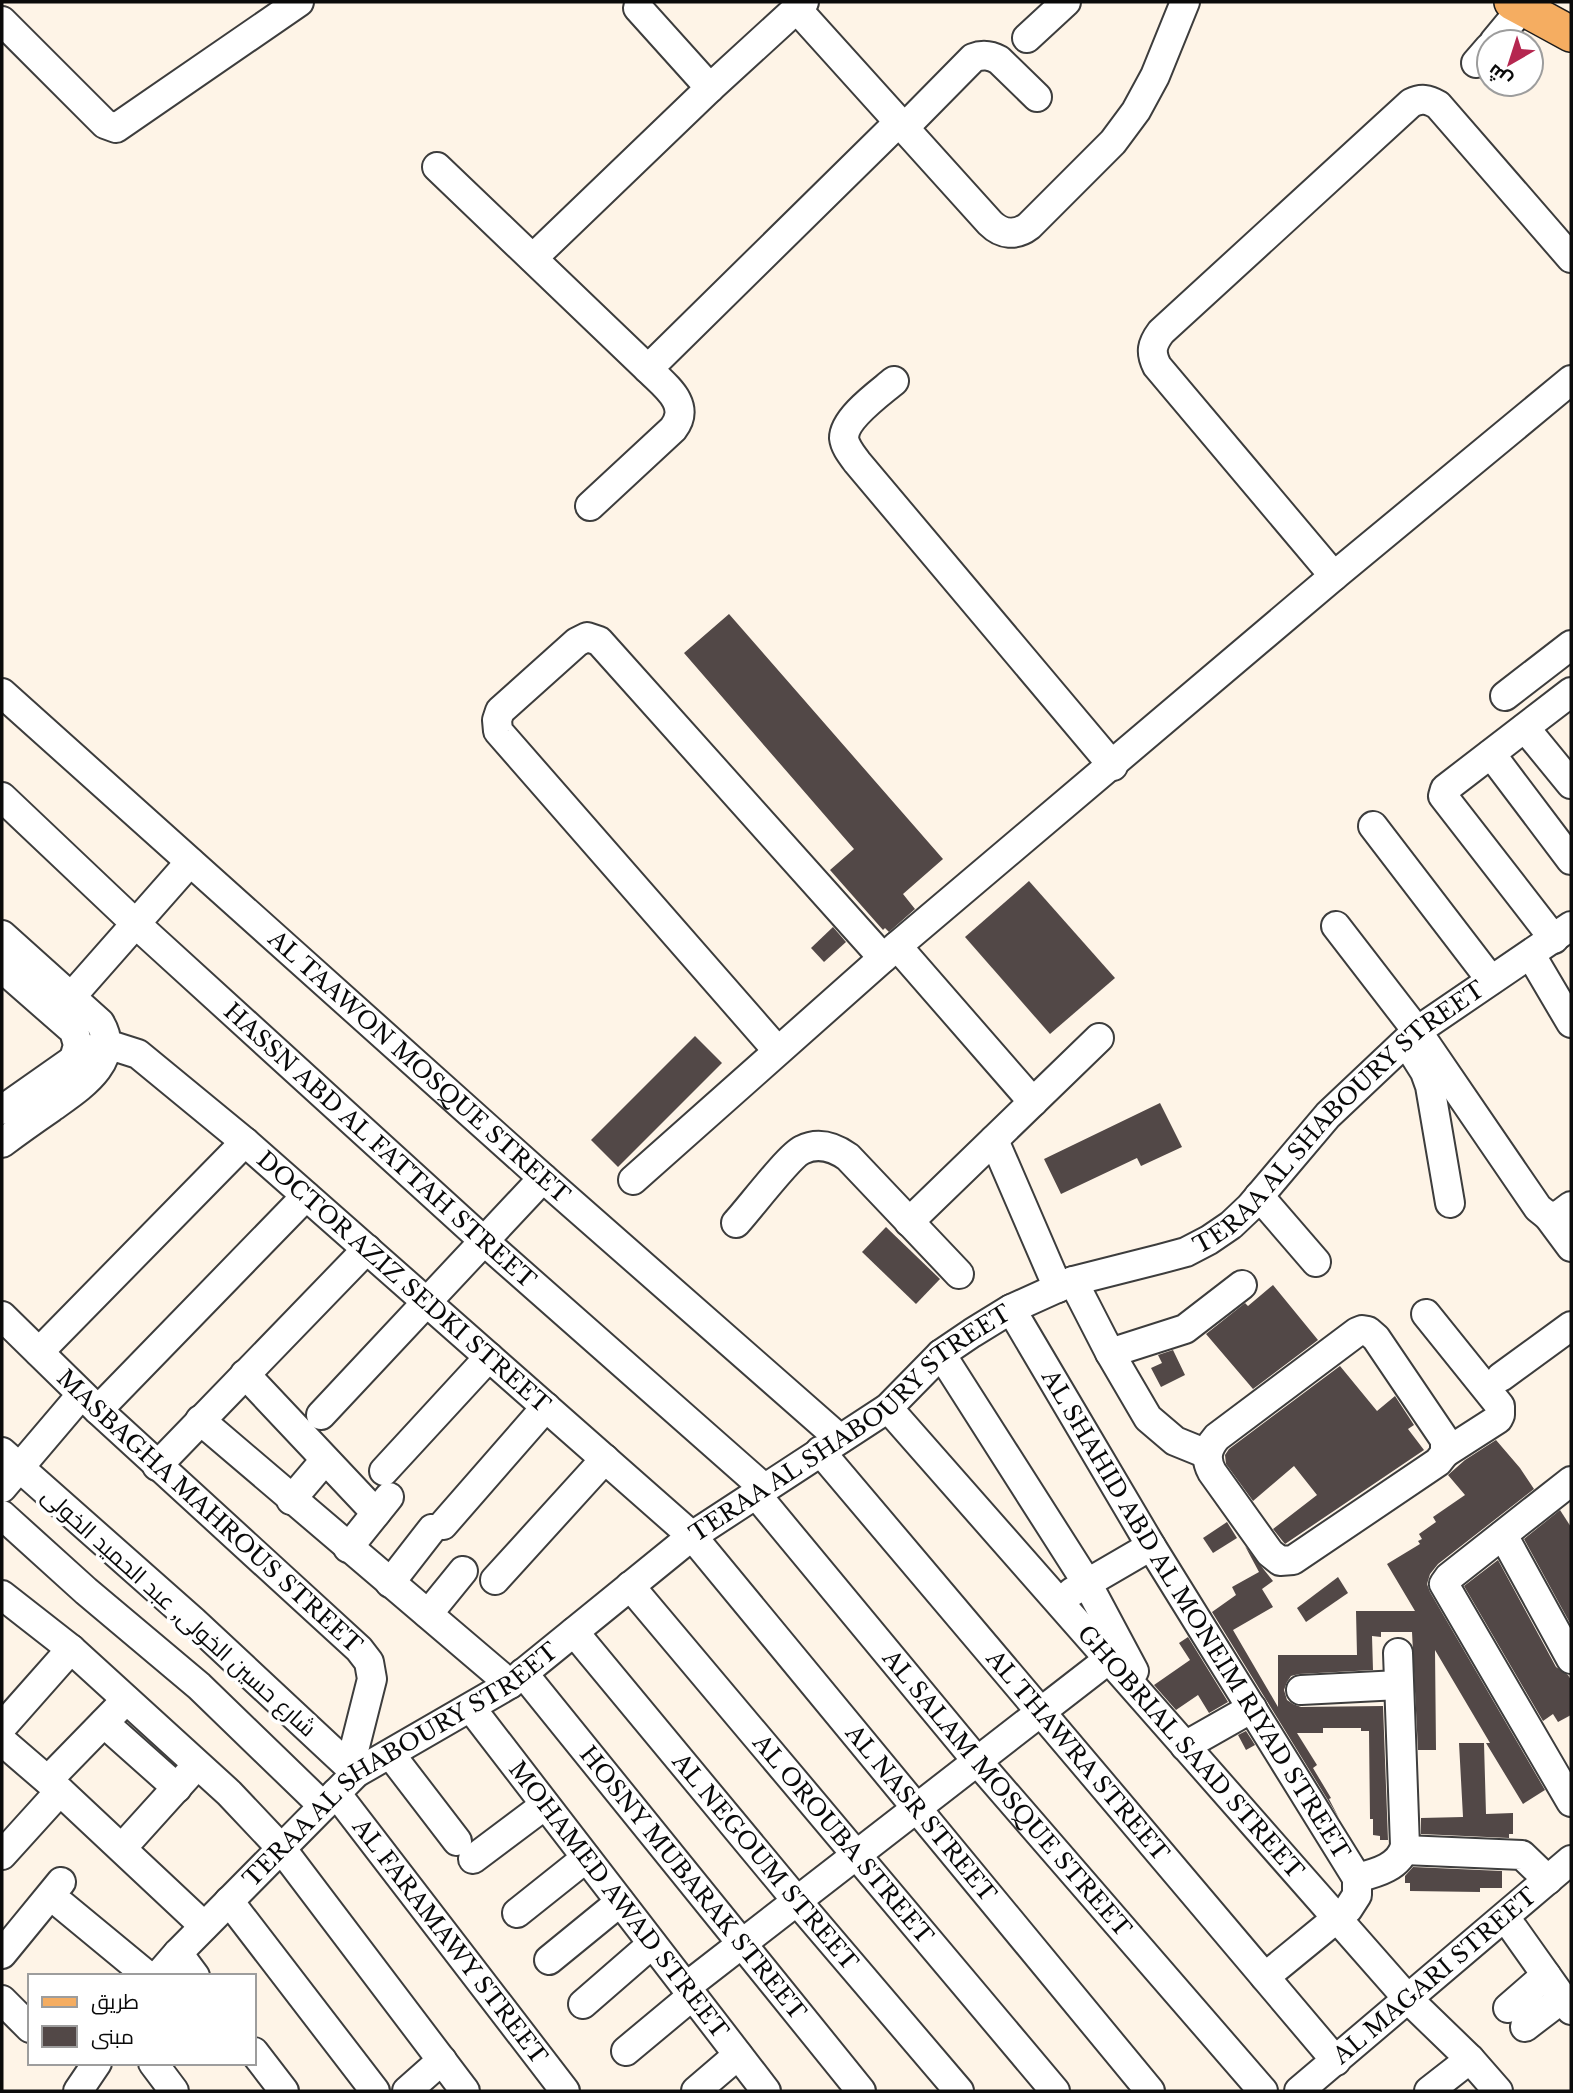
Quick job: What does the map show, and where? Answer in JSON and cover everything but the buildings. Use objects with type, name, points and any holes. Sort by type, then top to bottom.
[{"type":"main road","points":[[1518,5],[1571,34]]},
{"type":"street","points":[[2,21],[105,124],[116,128],[299,2]]},
{"type":"street","points":[[1027,38],[1066,2]]},
{"type":"street","points":[[533,258],[709,88],[800,5],[902,125],[996,229],[1009,234],[1023,231],[1112,142],[1136,111],[1155,76],[1185,2]]},
{"type":"street","points":[[1502,28],[1518,5]]},
{"type":"street","points":[[638,8],[709,88]]},
{"type":"street","points":[[648,369],[974,58],[992,56],[999,60],[1037,97]]},
{"type":"street","points":[[1334,576],[1157,366],[1153,357],[1153,343],[1161,332],[1411,103],[1418,100],[1432,101],[1438,105],[1571,258]]},
{"type":"street","points":[[437,167],[676,398],[680,410],[677,423],[590,506]]},
{"type":"street","points":[[633,1180],[890,952],[1334,576],[1571,380]]},
{"type":"street","points":[[894,381],[852,418],[844,435],[845,445],[1112,766]]},
{"type":"street","points":[[777,1050],[498,731],[500,711],[587,636],[598,641],[1033,1102]]},
{"type":"street","points":[[1505,696],[1571,645]]},
{"type":"street","points":[[1563,932],[1444,800],[1445,789],[1571,692]]},
{"type":"street","name":"AL TAAWON MOSQUE STREET","points":[[2,693],[543,1178],[830,1445]]},
{"type":"street","points":[[1525,728],[1571,784]]},
{"type":"street","points":[[1491,754],[1571,860]]},
{"type":"street","name":"HASSN ABD AL FATTAH STREET","points":[[2,797],[136,924],[760,1490]]},
{"type":"street","points":[[1373,826],[1491,981]]},
{"type":"street","points":[[71,998],[190,862]]},
{"type":"street","points":[[1336,926],[1411,1036],[1538,1208],[1560,1211],[1571,1247]]},
{"type":"street","name":"TERAA AL SHABOURY STREET","points":[[160,1974],[329,1800],[353,1769],[391,1755],[517,1678],[692,1536],[888,1408],[941,1354],[1011,1309],[1065,1285],[1186,1252],[1231,1225],[1328,1115],[1411,1036],[1563,932]]},
{"type":"street","points":[[2,935],[100,1023],[105,1034],[105,1047],[99,1066],[87,1082],[2,1143]]},
{"type":"street","points":[[1531,955],[1571,1023]]},
{"type":"street","points":[[2,968],[74,1031],[78,1045],[74,1059]]},
{"type":"street","points":[[1411,1036],[1430,1086],[1450,1203]]},
{"type":"street","points":[[909,1222],[1099,1038]]},
{"type":"street","points":[[2,1110],[74,1059],[93,1049],[105,1047]]},
{"type":"street","name":"DOCTOR AZIZ SEDKI STREET","points":[[105,1047],[127,1049],[138,1054],[245,1142],[692,1536]]},
{"type":"street","points":[[994,1140],[1065,1285],[1110,1353],[1148,1418],[1175,1441],[1208,1454]]},
{"type":"street","points":[[39,1352],[245,1142]]},
{"type":"street","points":[[736,1223],[798,1152],[822,1146],[831,1148],[848,1157],[959,1274]]},
{"type":"street","points":[[321,1415],[543,1178]]},
{"type":"street","points":[[8,1470],[89,1403],[306,1196]]},
{"type":"street","points":[[1259,1196],[1316,1262]]},
{"type":"street","points":[[157,1465],[367,1249]]},
{"type":"street","points":[[1110,1353],[1185,1329],[1242,1285]]},
{"type":"street","name":"AL SHAHID ABD AL MONEIM RIYAD STREET","points":[[1011,1309],[1152,1546],[1357,1878],[1357,1895],[1354,1902],[1265,1977]]},
{"type":"street","points":[[1426,1314],[1500,1406],[1498,1419],[1293,1560],[1286,1562],[1274,1558],[1212,1472],[1208,1454],[1209,1447],[1217,1437],[1357,1332],[1362,1331],[1368,1331],[1376,1338],[1445,1440],[1446,1453]]},
{"type":"street","name":"MASBAGHA MAHROUS STREET","points":[[2,1316],[89,1403],[359,1649],[369,1662],[372,1679],[353,1769]]},
{"type":"street","points":[[1501,1377],[1571,1326]]},
{"type":"street","points":[[941,1354],[1087,1583],[1157,1714]]},
{"type":"street","points":[[348,1548],[383,1494],[489,1357]]},
{"type":"street","points":[[245,1374],[325,1460],[383,1494]]},
{"type":"street","points":[[390,1583],[546,1407]]},
{"type":"street","name":"GHOBRIAL SAAD STREET","points":[[888,1408],[1408,1999],[1470,2059],[1498,2091]]},
{"type":"street","name":"HOSNY MUBARAK STREET","points":[[200,1420],[428,1614],[517,1678],[861,2091]]},
{"type":"street","name":"AL THAWRA STREET","points":[[830,1445],[1040,1712],[1336,2060]]},
{"type":"street","points":[[495,1580],[605,1459]]},
{"type":"street","points":[[291,1500],[325,1460]]},
{"type":"street","name":"شارع حسين الخولى, عبد الحميد الخولى","points":[[8,1470],[192,1621],[353,1769]]},
{"type":"street","name":"AL SALAM MOSQUE STREET","points":[[760,1490],[977,1760],[1263,2091]]},
{"type":"street","points":[[1567,1494],[1503,1535],[1446,1580],[1445,1586],[1571,1802]]},
{"type":"street","name":"AL FARAMAWY STREET","points":[[2,1515],[86,1591],[329,1800],[565,2091]]},
{"type":"street","points":[[1503,1535],[1571,1659]]},
{"type":"street","name":"AL NASR STREET","points":[[692,1536],[1150,2091]]},
{"type":"street","points":[[1058,1601],[1152,1546]]},
{"type":"street","points":[[428,1614],[463,1571]]},
{"type":"street","name":"AL OROUBA STREET","points":[[630,1586],[1055,2091]]},
{"type":"street","points":[[5,1602],[71,1649],[197,1765],[281,1848],[464,2091]]},
{"type":"street","name":"AL NEGOUM STREET","points":[[574,1632],[959,2091]]},
{"type":"street","points":[[2,1727],[71,1649]]},
{"type":"street","points":[[1357,1878],[1379,1871],[1398,1860],[1404,1850],[1398,1653]]},
{"type":"street","points":[[626,2051],[741,1944],[1109,1659]]},
{"type":"street","points":[[1301,1690],[1399,1685]]},
{"type":"street","points":[[2,1855],[104,1723],[126,1700]]},
{"type":"street","name":"MOHAMED AWAD STREET","points":[[471,1708],[766,2091]]},
{"type":"street","points":[[1185,1746],[1252,1708]]},
{"type":"street","points":[[104,1723],[177,1788]]},
{"type":"street","points":[[2,1741],[205,1926]]},
{"type":"street","points":[[391,1755],[465,1850],[545,1805]]},
{"type":"street","points":[[122,1848],[197,1765]]},
{"type":"street","points":[[1404,1850],[1522,1855],[1548,1880]]},
{"type":"street","points":[[517,1913],[586,1858]]},
{"type":"street","name":"AL MAGARI STREET","points":[[1299,2091],[1571,1861]]},
{"type":"street","points":[[2,1954],[62,1893],[147,1974]]},
{"type":"street","points":[[229,1901],[375,2091]]},
{"type":"street","points":[[549,1960],[620,1902]]},
{"type":"street","points":[[1505,1917],[1567,2004],[1516,2017],[1546,1975]]},
{"type":"street","points":[[583,2004],[652,1944]]},
{"type":"street","points":[[178,1953],[194,1974]]},
{"type":"street","points":[[2,2000],[28,2026]]},
{"type":"street","points":[[256,2055],[284,2091]]},
{"type":"street","points":[[696,2091],[738,2055]]},
{"type":"street","points":[[1429,2091],[1470,2059]]},
{"type":"street","points":[[407,2091],[442,2060]]},
{"type":"street","points":[[154,2065],[174,2091]]}]
